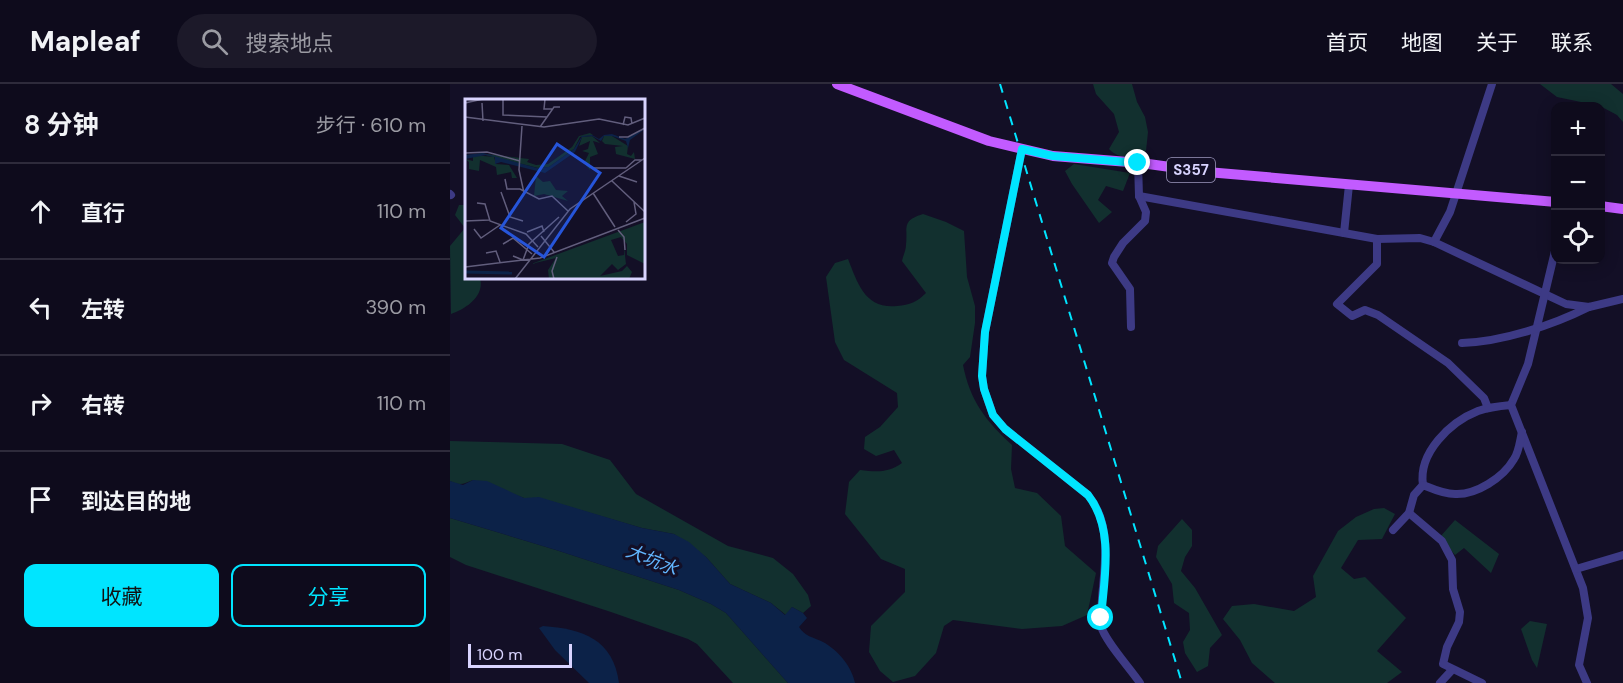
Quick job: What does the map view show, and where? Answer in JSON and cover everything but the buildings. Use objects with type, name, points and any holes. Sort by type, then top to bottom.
[{"type":"main road","name":"S357","points":[[837,84],[989,141],[1053,156],[1138,163],[1207,172],[1551,202]]},
{"type":"main road","points":[[1605,206],[1623,208]]},
{"type":"street","points":[[1434,242],[1450,212],[1492,84]]},
{"type":"street","points":[[1022,149],[985,332],[982,376],[984,389],[993,415],[1005,429],[1088,495],[1096,505],[1102,522],[1106,553],[1101,625],[1106,639],[1140,683]]},
{"type":"street","points":[[1131,327],[1130,289],[1112,263],[1123,243],[1145,221],[1146,212],[1139,196],[1138,163]]},
{"type":"street","points":[[1344,232],[1349,185]]},
{"type":"street","points":[[1139,196],[1377,238],[1420,238],[1434,242],[1566,304],[1589,308]]},
{"type":"street","points":[[1377,238],[1377,264],[1337,304],[1352,316],[1365,310],[1378,315],[1448,363],[1484,398],[1488,408]]},
{"type":"street","points":[[1552,264],[1528,364],[1511,405],[1583,588],[1588,618],[1579,665],[1587,683]]},
{"type":"street","points":[[1462,343],[1484,342],[1511,336],[1589,308],[1623,299]]},
{"type":"street","points":[[1393,530],[1409,513],[1414,495],[1423,485],[1422,467],[1432,447],[1458,424],[1477,412],[1511,405]]},
{"type":"street","points":[[1423,485],[1456,494],[1479,489],[1506,469],[1515,458],[1522,431]]},
{"type":"street","points":[[1409,513],[1442,541],[1452,560],[1453,589],[1460,612],[1459,622],[1447,647],[1443,664],[1482,683]]},
{"type":"street","points":[[1576,569],[1623,555]]},
{"type":"street","points":[[1440,683],[1452,670]]},
{"type":"green space","points":[[1093,84],[1132,84],[1137,102],[1145,117],[1148,132],[1146,151],[1140,156],[1120,156],[1109,149],[1119,132],[1114,114],[1096,94]]},
{"type":"green space","points":[[1540,84],[1611,84],[1623,94],[1623,122],[1617,115],[1605,109],[1605,102],[1581,102],[1557,97]]},
{"type":"green space","points":[[1074,164],[1130,173],[1123,191],[1106,186],[1098,200],[1112,212],[1099,223],[1065,171]]},
{"type":"green space","points":[[459,205],[465,205],[465,228],[455,215]]},
{"type":"green space","points":[[923,214],[964,231],[967,277],[975,306],[975,323],[970,357],[963,365],[970,389],[980,410],[1012,445],[1011,469],[1015,488],[1037,493],[1061,516],[1065,546],[1096,573],[1087,615],[1062,626],[1022,629],[953,620],[944,626],[936,653],[915,676],[893,682],[880,671],[869,652],[871,626],[905,592],[905,569],[881,559],[845,514],[849,482],[860,470],[882,471],[892,469],[902,463],[894,450],[876,456],[864,449],[865,437],[880,427],[898,407],[897,393],[844,360],[835,342],[826,277],[835,263],[848,259],[859,286],[870,299],[886,306],[910,304],[916,301],[926,293],[902,261],[906,247],[908,222]]},
{"type":"green space","points":[[465,228],[465,279],[480,279],[481,285],[473,301],[463,309],[451,314],[450,246]]},
{"type":"green space","points":[[450,441],[562,444],[610,460],[636,494],[728,546],[773,558],[793,574],[808,595],[811,606],[803,613],[792,607],[786,615],[771,603],[730,584],[706,557],[674,534],[642,528],[539,498],[524,498],[473,480],[462,484],[453,483],[450,481]]},
{"type":"green space","points":[[1384,508],[1395,514],[1382,539],[1358,540],[1341,568],[1354,579],[1365,577],[1406,618],[1377,651],[1402,672],[1387,683],[1275,683],[1252,663],[1240,640],[1223,619],[1232,606],[1254,604],[1294,611],[1316,597],[1313,576],[1338,531],[1356,517],[1374,509]]},
{"type":"green space","points":[[450,518],[679,590],[711,604],[726,613],[788,683],[733,683],[697,644],[688,639],[466,565],[450,557]]},
{"type":"green space","points":[[1182,519],[1192,530],[1192,546],[1185,557],[1181,571],[1195,588],[1222,635],[1210,648],[1208,666],[1197,672],[1185,653],[1183,642],[1190,630],[1189,613],[1174,603],[1172,584],[1156,557],[1158,546]]},
{"type":"green space","points":[[1455,520],[1499,554],[1491,573],[1464,548],[1455,555],[1440,537]]},
{"type":"green space","points":[[1530,621],[1547,624],[1537,668],[1521,629]]},
{"type":"water","name":"大坑水","points":[[473,480],[487,481],[524,498],[539,497],[642,528],[674,534],[689,542],[706,557],[730,584],[771,603],[785,615],[792,607],[803,613],[807,618],[799,627],[801,630],[829,645],[839,654],[848,665],[855,683],[788,683],[726,613],[711,604],[679,590],[450,518],[450,481],[463,485]]},
{"type":"water","points":[[543,626],[571,630],[594,639],[610,656],[616,668],[619,683],[589,683],[555,650],[539,628]]},
{"type":"railway","points":[[1000,84],[1182,683]]},
{"type":"route","points":[[1101,618],[1106,553],[1102,522],[1096,505],[1088,495],[1005,429],[993,415],[987,401],[982,376],[985,332],[1022,149],[1053,156],[1138,163]]}]
